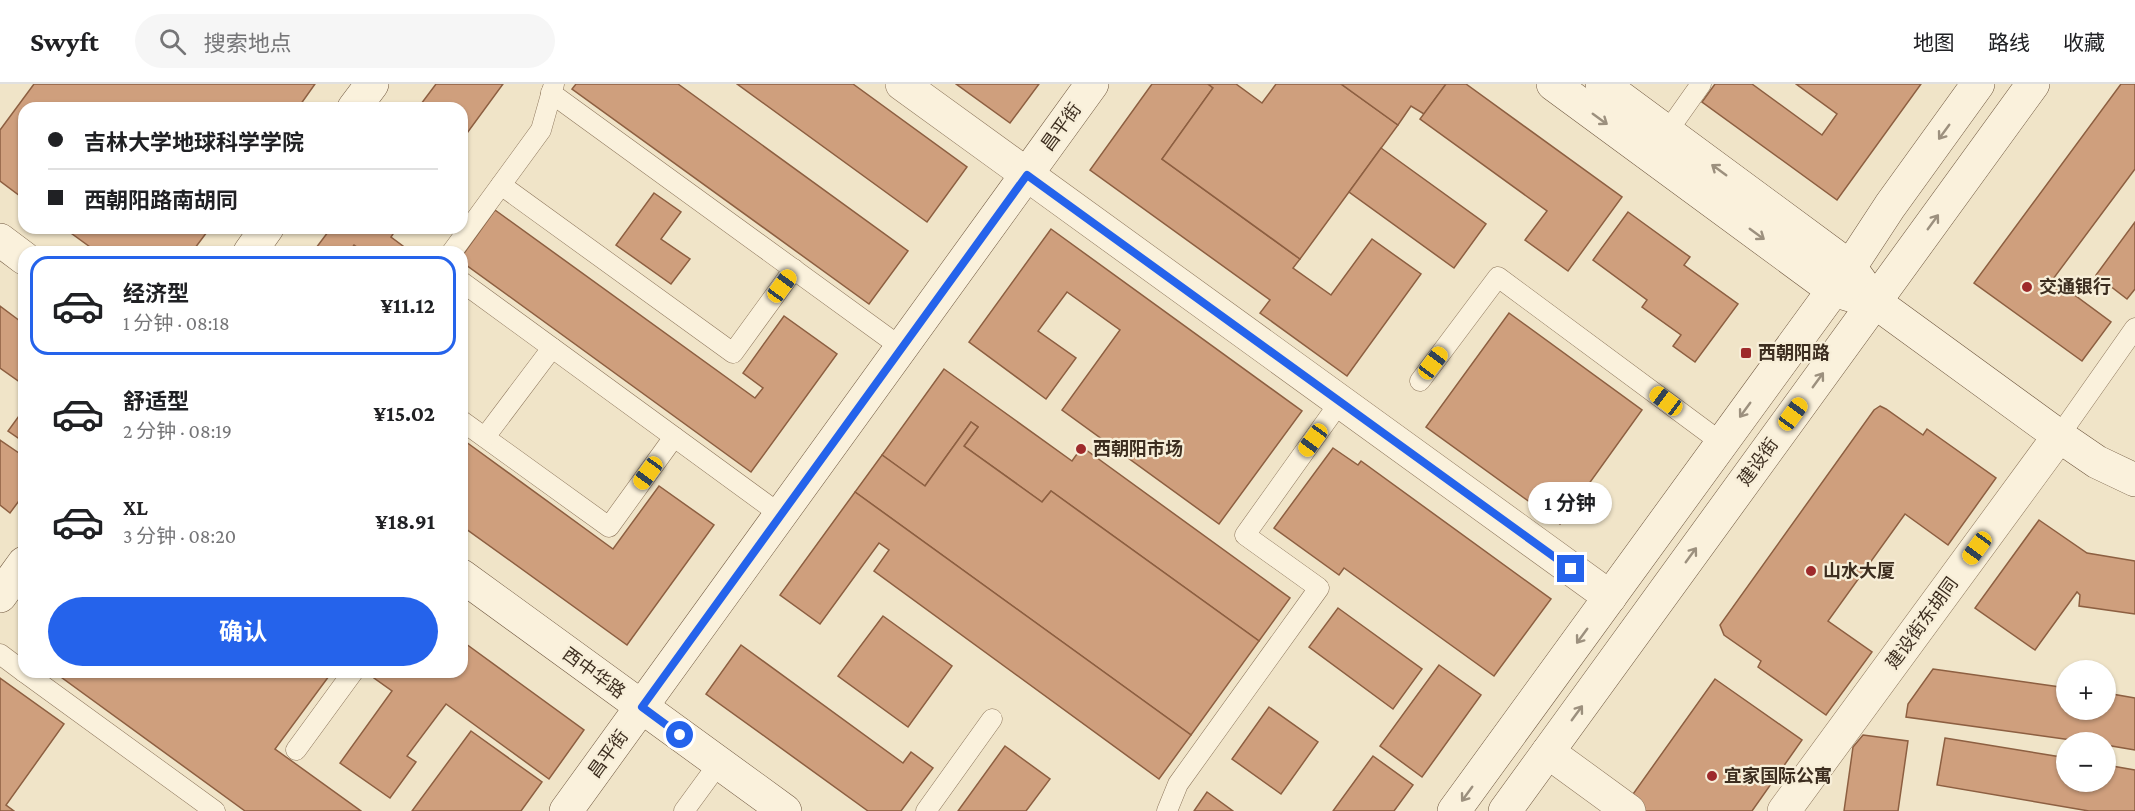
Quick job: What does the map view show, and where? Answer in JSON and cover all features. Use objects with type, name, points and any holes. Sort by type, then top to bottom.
[{"type":"street","points":[[358,102],[372,84]]},
{"type":"street","points":[[902,84],[1610,597]]},
{"type":"street","name":"昌平街","points":[[566,811],[1092,84]]},
{"type":"street","points":[[1553,84],[1841,278],[2097,462],[2135,480]]},
{"type":"street","points":[[1602,84],[1667,132],[1841,278]]},
{"type":"street","points":[[1454,811],[1841,278],[1978,84]]},
{"type":"street","name":"建设街","points":[[1505,811],[2033,84]]},
{"type":"street","points":[[0,240],[18,254]]},
{"type":"street","name":"建设街东胡同","points":[[1784,811],[2059,436]]},
{"type":"street","points":[[0,596],[18,571]]},
{"type":"street","name":"西中华路","points":[[468,580],[785,811]]},
{"type":"street","points":[[1548,752],[1629,811]]},
{"type":"lane","points":[[1667,132],[1701,84]]},
{"type":"lane","points":[[468,230],[541,130],[553,89],[902,348]]},
{"type":"lane","points":[[501,185],[733,353],[794,270]]},
{"type":"lane","points":[[1420,381],[1498,277],[1722,443]]},
{"type":"lane","points":[[468,286],[780,515]]},
{"type":"lane","points":[[2059,436],[2135,328]]},
{"type":"lane","points":[[485,437],[552,348]]},
{"type":"lane","points":[[1167,811],[1178,784],[1319,588],[1245,534],[1340,402]]},
{"type":"lane","points":[[468,425],[609,527],[674,437]]},
{"type":"lane","points":[[0,654],[18,668]]},
{"type":"lane","points":[[32,678],[215,811]]},
{"type":"lane","points":[[296,750],[349,678]]},
{"type":"lane","points":[[926,811],[992,719]]},
{"type":"lane","points":[[684,811],[719,763]]},
{"type":"building","points":[[34,84],[315,84],[302,102],[21,102]]},
{"type":"building","points":[[436,84],[503,84],[468,132],[468,102],[422,102]]},
{"type":"building","points":[[576,84],[678,84],[908,251],[869,304],[572,89]]},
{"type":"building","points":[[737,84],[853,84],[967,167],[927,222]]},
{"type":"building","points":[[956,84],[1039,84],[1010,123]]},
{"type":"building","points":[[1152,84],[1208,84],[1213,88],[1162,159],[1300,259],[1293,268],[1331,295],[1372,239],[1421,274],[1347,376],[1260,313],[1270,300],[1090,170]]},
{"type":"building","points":[[1208,84],[1236,84],[1262,103],[1276,84],[1341,84],[1398,125],[1300,259],[1162,159],[1213,88]]},
{"type":"building","points":[[1341,84],[1446,84],[1424,114],[1411,106],[1398,125]]},
{"type":"building","points":[[1446,84],[1466,84],[1622,197],[1568,271],[1525,240],[1547,211],[1420,119]]},
{"type":"building","points":[[1715,84],[1752,84],[1822,135],[1837,114],[1796,84],[1921,84],[1837,200],[1702,102]]},
{"type":"building","points":[[2121,84],[2135,84],[2135,169],[2053,279],[2111,322],[2082,361],[1974,283]]},
{"type":"building","points":[[18,106],[18,194],[0,181],[0,130]]},
{"type":"building","points":[[1381,148],[1486,224],[1454,268],[1349,192]]},
{"type":"building","points":[[654,193],[681,212],[661,239],[690,259],[671,284],[616,245]]},
{"type":"building","points":[[495,210],[755,398],[763,388],[743,373],[784,316],[837,354],[751,472],[468,266],[468,248]]},
{"type":"building","points":[[1628,212],[1690,257],[1684,265],[1738,304],[1695,362],[1673,346],[1681,335],[1642,307],[1647,300],[1593,260]]},
{"type":"building","points":[[2135,222],[2135,289],[2127,299],[2096,275]]},
{"type":"building","points":[[1051,229],[1302,411],[1219,524],[1062,410],[1120,330],[1067,292],[1038,331],[1076,358],[1046,399],[969,342]]},
{"type":"building","points":[[72,234],[206,234],[196,246],[89,246]]},
{"type":"building","points":[[326,234],[393,234],[391,237],[403,246],[354,245],[318,246]]},
{"type":"building","points":[[0,306],[18,320],[18,381],[0,368]]},
{"type":"building","points":[[1509,313],[1642,410],[1560,524],[1426,427]]},
{"type":"building","points":[[944,369],[1072,461],[1082,447],[1290,598],[1259,641],[1051,491],[1042,502],[964,446],[978,427],[971,422],[925,486],[882,455]]},
{"type":"building","name":"山水大厦","points":[[1880,406],[1923,435],[1927,429],[1996,478],[1948,545],[1905,514],[1828,621],[1872,652],[1826,715],[1758,667],[1761,661],[1724,635],[1720,625],[1874,410]]},
{"type":"building","points":[[18,417],[18,438],[8,431]]},
{"type":"building","points":[[971,422],[978,427],[964,446],[1042,502],[1051,491],[1259,641],[1191,735],[855,492],[882,455],[925,486]]},
{"type":"building","points":[[0,440],[18,452],[18,502],[10,513],[0,505]]},
{"type":"building","points":[[468,443],[613,549],[659,486],[714,525],[627,645],[468,530]]},
{"type":"building","points":[[1333,448],[1358,465],[1361,461],[1551,599],[1494,676],[1344,568],[1339,575],[1274,528]]},
{"type":"building","points":[[855,492],[1191,735],[1159,779],[874,571],[889,550],[879,543],[820,624],[780,595]]},
{"type":"building","points":[[2039,520],[2087,553],[2135,561],[2135,614],[2079,606],[2080,595],[2077,592],[2035,650],[1975,608]]},
{"type":"building","points":[[1338,608],[1422,669],[1393,709],[1309,647]]},
{"type":"building","points":[[883,616],[952,666],[908,727],[838,676]]},
{"type":"building","points":[[468,645],[584,730],[549,779],[446,704],[407,756],[416,762],[390,798],[340,763],[392,691],[374,678],[468,678]]},
{"type":"building","points":[[741,645],[903,763],[911,752],[933,768],[901,811],[868,811],[706,694]]},
{"type":"building","points":[[1439,665],[1481,695],[1422,777],[1380,746]]},
{"type":"building","points":[[1933,669],[2056,686],[2056,720],[2116,720],[2116,695],[2135,698],[2135,750],[2116,747],[2116,732],[2056,732],[2056,738],[1906,717],[1908,704]]},
{"type":"building","points":[[0,678],[64,724],[6,805],[14,811],[0,811]]},
{"type":"building","points":[[62,678],[328,678],[275,749],[361,811],[245,811]]},
{"type":"building","name":"宜家国际公寓","points":[[1715,679],[1802,740],[1752,811],[1621,811]]},
{"type":"building","points":[[1269,707],[1318,742],[1281,794],[1232,759]]},
{"type":"building","points":[[471,731],[542,782],[521,811],[412,811]]},
{"type":"building","points":[[1863,735],[1908,741],[1898,811],[1844,811],[1853,747]]},
{"type":"building","points":[[1945,738],[2056,756],[2056,792],[2116,792],[2116,767],[2135,770],[2135,811],[2089,811],[1937,785]]},
{"type":"building","points":[[1005,746],[1050,779],[1026,811],[958,811]]},
{"type":"building","points":[[1373,756],[1413,785],[1394,811],[1333,811]]},
{"type":"building","points":[[1207,792],[1233,811],[1194,811]]},
{"type":"place","name":"交通银行","points":[[2027,287]]},
{"type":"place","name":"西朝阳路","points":[[1746,353]]},
{"type":"place","name":"西朝阳市场","points":[[1081,449]]},
{"type":"place","name":"山水大厦","points":[[1811,571]]},
{"type":"place","name":"宜家国际公寓","points":[[1712,776]]},
{"type":"route","points":[[680,735],[642,707],[1027,175],[1571,569]]}]
